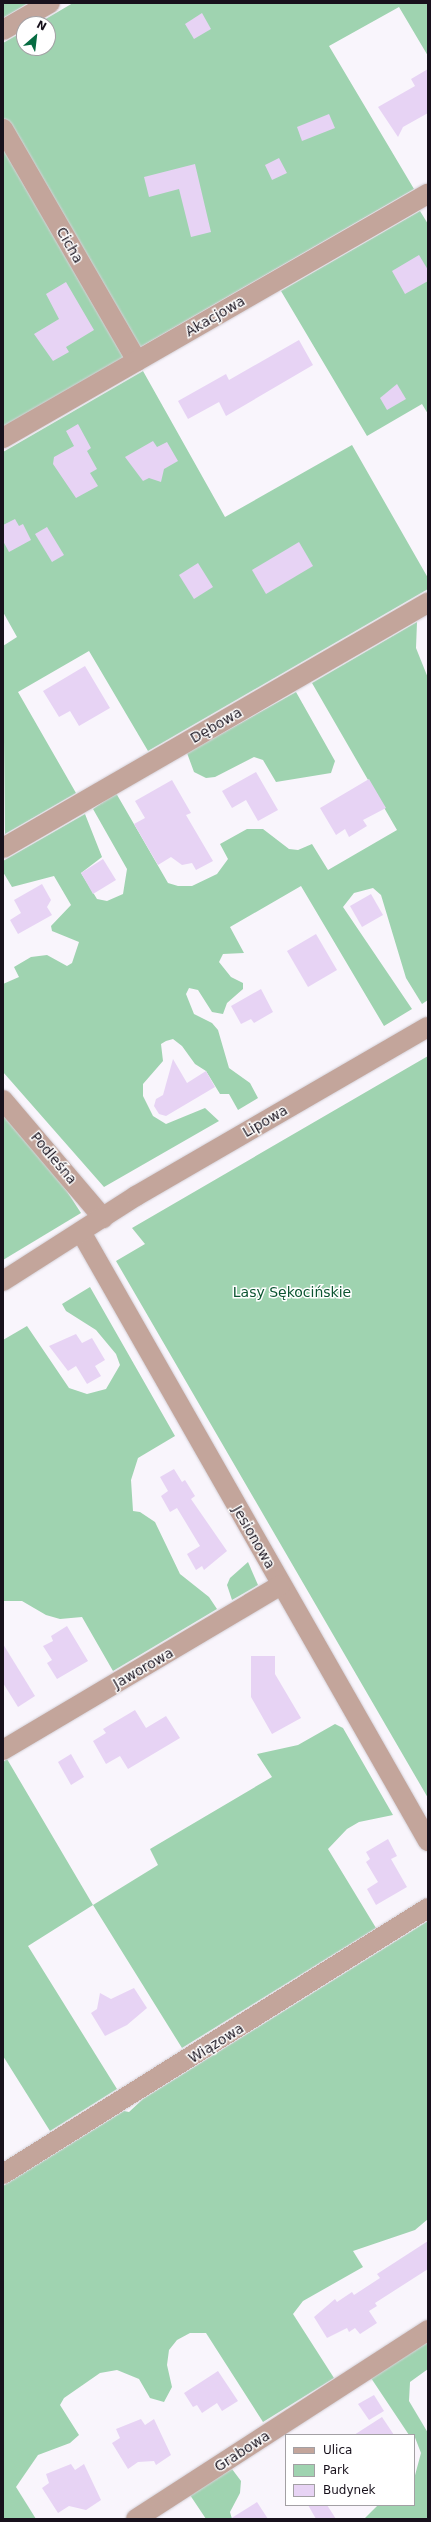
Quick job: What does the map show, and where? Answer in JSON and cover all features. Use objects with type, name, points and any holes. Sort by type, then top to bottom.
[{"type":"street","points":[[3,30],[50,3]]},
{"type":"street","name":"Cicha","points":[[3,129],[137,361]]},
{"type":"street","name":"Akacjowa","points":[[3,438],[428,194]]},
{"type":"street","name":"Dębowa","points":[[3,848],[428,603]]},
{"type":"street","name":"Lipowa","points":[[3,1281],[103,1218],[428,1027]]},
{"type":"street","name":"Podleśna","points":[[3,1100],[103,1218]]},
{"type":"street","name":"Jesionowa","points":[[81,1232],[428,1841]]},
{"type":"street","name":"Jaworowa","points":[[3,1750],[281,1585]]},
{"type":"street","name":"Wiązowa","points":[[3,2174],[428,1908]]},
{"type":"street","name":"Grabowa","points":[[136,2519],[428,2330]]},
{"type":"green space","points":[[3,3],[28,3],[3,18]]},
{"type":"green space","points":[[73,3],[428,3],[428,56],[399,7],[329,46],[414,189],[137,349],[3,118],[3,43],[16,36],[16,56],[56,56],[56,16],[51,16]]},
{"type":"green space","points":[[3,145],[129,355],[3,427]]},
{"type":"green space","points":[[420,211],[428,224],[428,414],[422,404],[367,436],[281,291]]},
{"type":"green space","points":[[143,371],[225,517],[352,445],[428,578],[428,589],[148,751],[89,651],[18,692],[76,793],[5,834],[3,646],[17,637],[3,612],[3,452]]},
{"type":"green space","points":[[417,622],[416,648],[428,678],[428,1000],[422,1004],[406,978],[381,895],[373,888],[354,893],[343,907],[412,1009],[384,1026],[301,886],[230,927],[244,953],[223,954],[219,962],[231,977],[243,983],[243,989],[227,1003],[223,1014],[212,1012],[198,990],[189,988],[186,994],[194,1014],[212,1023],[218,1030],[229,1068],[250,1083],[258,1098],[238,1110],[229,1094],[220,1094],[206,1071],[195,1064],[182,1046],[173,1039],[166,1041],[161,1044],[163,1061],[143,1084],[143,1096],[153,1116],[166,1124],[205,1108],[219,1121],[104,1187],[3,1072],[3,984],[19,977],[14,967],[31,957],[47,955],[67,966],[72,963],[79,942],[52,931],[51,926],[71,905],[54,876],[12,887],[3,872],[3,861],[85,814],[102,857],[81,873],[97,899],[107,901],[123,894],[127,869],[93,809],[116,793],[168,883],[178,886],[192,886],[217,874],[228,859],[220,844],[247,829],[263,829],[289,849],[298,850],[312,844],[328,870],[397,830],[312,683]]},
{"type":"green space","points":[[296,692],[335,761],[331,773],[276,782],[263,760],[254,757],[215,777],[206,778],[194,772],[187,753]]},
{"type":"green space","name":"Lasy Sękocińskie","points":[[428,1056],[428,1798],[116,1261],[145,1244],[132,1228]]},
{"type":"green space","points":[[3,1115],[55,1173],[81,1213],[3,1260]]},
{"type":"green space","points":[[90,1287],[175,1436],[138,1458],[131,1480],[133,1511],[140,1512],[155,1522],[180,1574],[209,1597],[217,1609],[113,1671],[82,1617],[60,1619],[46,1615],[22,1601],[3,1601],[3,1340],[27,1326],[69,1388],[87,1394],[106,1389],[120,1365],[116,1354],[96,1330],[66,1311],[62,1304]]},
{"type":"green space","points":[[248,1562],[258,1585],[232,1600],[227,1585],[230,1578]]},
{"type":"green space","points":[[335,1724],[343,1728],[393,1815],[359,1822],[347,1829],[328,1849],[376,1928],[182,2048],[93,1905],[158,1865],[150,1849],[272,1777],[257,1754],[298,1745]]},
{"type":"green space","points":[[7,1759],[93,1905],[28,1946],[117,2089],[50,2131],[3,2056],[3,1762]]},
{"type":"green space","points":[[428,1921],[428,2219],[415,2230],[353,2251],[363,2267],[303,2301],[293,2314],[334,2378],[263,2422],[206,2333],[190,2333],[177,2340],[169,2350],[167,2365],[172,2387],[164,2402],[150,2398],[139,2379],[117,2370],[100,2373],[64,2398],[60,2405],[79,2435],[70,2443],[38,2455],[16,2487],[36,2519],[3,2519],[3,2186],[124,2111],[129,2112],[143,2099]]},
{"type":"green space","points":[[428,2342],[428,2369],[410,2382],[409,2401],[428,2433],[428,2519],[364,2519],[377,2506],[415,2506],[415,2475],[421,2453],[415,2434],[408,2434],[371,2378]]},
{"type":"green space","points":[[232,2469],[241,2481],[240,2493],[230,2512],[232,2519],[206,2519],[190,2495]]},
{"type":"building","points":[[202,13],[211,29],[194,39],[185,24]]},
{"type":"building","points":[[428,69],[428,113],[403,127],[398,137],[378,107],[415,86],[411,79]]},
{"type":"building","points":[[329,114],[335,128],[302,141],[297,127]]},
{"type":"building","points":[[279,158],[287,173],[272,180],[265,165]]},
{"type":"building","points":[[195,164],[211,232],[191,237],[179,189],[149,197],[144,177]]},
{"type":"building","points":[[419,255],[428,270],[428,281],[405,294],[392,271]]},
{"type":"building","points":[[66,282],[94,330],[66,347],[69,352],[53,361],[34,334],[59,319],[46,294]]},
{"type":"building","points":[[299,340],[313,365],[226,416],[219,402],[188,419],[178,401],[226,374],[229,380]]},
{"type":"building","points":[[397,384],[406,399],[387,410],[380,398]]},
{"type":"building","points":[[78,424],[91,448],[87,451],[97,469],[90,473],[98,486],[76,498],[53,464],[54,457],[74,446],[66,431]]},
{"type":"building","points":[[153,441],[157,447],[167,442],[178,461],[164,469],[161,482],[149,478],[143,481],[125,457]]},
{"type":"building","points":[[15,519],[19,526],[23,524],[31,540],[9,552],[3,541],[3,525]]},
{"type":"building","points":[[47,527],[64,555],[52,562],[35,534]]},
{"type":"building","points":[[299,542],[313,566],[266,594],[252,570]]},
{"type":"building","points":[[198,563],[213,587],[194,599],[179,575]]},
{"type":"building","points":[[85,666],[110,708],[79,726],[70,711],[59,717],[43,691]]},
{"type":"building","points":[[256,772],[278,810],[258,821],[246,800],[232,808],[222,791]]},
{"type":"building","points":[[369,779],[386,808],[363,820],[367,826],[349,837],[345,829],[336,835],[320,808]]},
{"type":"building","points":[[172,780],[191,813],[186,815],[213,861],[196,870],[192,863],[182,865],[171,857],[158,865],[134,824],[145,818],[135,801]]},
{"type":"building","points":[[103,859],[116,880],[93,894],[81,873]]},
{"type":"building","points":[[42,884],[51,900],[47,907],[52,915],[18,934],[10,920],[21,913],[14,900]]},
{"type":"building","points":[[371,894],[383,915],[362,927],[350,906]]},
{"type":"building","points":[[316,934],[337,970],[308,987],[287,951]]},
{"type":"building","points":[[261,989],[273,1012],[254,1023],[251,1019],[241,1024],[231,1006]]},
{"type":"building","points":[[173,1059],[187,1083],[206,1071],[215,1087],[166,1116],[159,1114],[154,1106],[156,1099],[163,1095]]},
{"type":"building","points":[[76,1334],[82,1343],[92,1338],[105,1360],[95,1366],[101,1376],[87,1384],[76,1366],[68,1371],[49,1346]]},
{"type":"building","points":[[174,1469],[182,1482],[185,1480],[195,1496],[191,1499],[227,1551],[204,1570],[202,1566],[196,1570],[187,1554],[200,1546],[177,1508],[170,1512],[161,1496],[168,1491],[160,1477]]},
{"type":"building","points":[[67,1626],[88,1661],[57,1679],[47,1663],[52,1660],[43,1646],[53,1641],[51,1636]]},
{"type":"building","points":[[3,1644],[35,1696],[18,1707],[3,1683]]},
{"type":"building","points":[[251,1656],[275,1656],[275,1674],[301,1718],[272,1734],[251,1697]]},
{"type":"building","points":[[135,1710],[146,1728],[166,1716],[180,1738],[128,1769],[120,1756],[106,1764],[93,1741],[106,1733],[103,1729]]},
{"type":"building","points":[[71,1754],[84,1777],[71,1785],[58,1762]]},
{"type":"building","points":[[388,1839],[397,1856],[391,1859],[407,1887],[376,1905],[367,1889],[378,1882],[366,1862],[370,1859],[366,1852]]},
{"type":"building","points":[[134,1988],[147,2008],[127,2025],[105,2036],[91,2013],[97,2009],[100,1993],[111,1999]]},
{"type":"building","points":[[428,2241],[428,2269],[375,2303],[377,2306],[369,2311],[377,2323],[360,2334],[355,2328],[349,2332],[347,2328],[327,2338],[314,2317],[335,2299],[337,2302],[352,2292],[354,2295],[380,2278],[377,2274]]},
{"type":"building","points":[[218,2371],[238,2401],[222,2411],[217,2403],[202,2413],[197,2405],[193,2407],[184,2393]]},
{"type":"building","points":[[374,2395],[384,2411],[369,2420],[358,2404]]},
{"type":"building","points":[[382,2417],[393,2434],[356,2434]]},
{"type":"building","points":[[141,2419],[145,2425],[154,2419],[171,2455],[156,2465],[154,2461],[138,2462],[128,2469],[112,2443],[120,2438],[116,2429]]},
{"type":"building","points":[[71,2464],[75,2470],[84,2464],[101,2500],[86,2510],[69,2506],[58,2513],[42,2488],[49,2483],[46,2474]]},
{"type":"building","points":[[257,2502],[268,2519],[230,2519]]},
{"type":"building","points":[[309,2506],[328,2506],[336,2519],[316,2519]]}]
